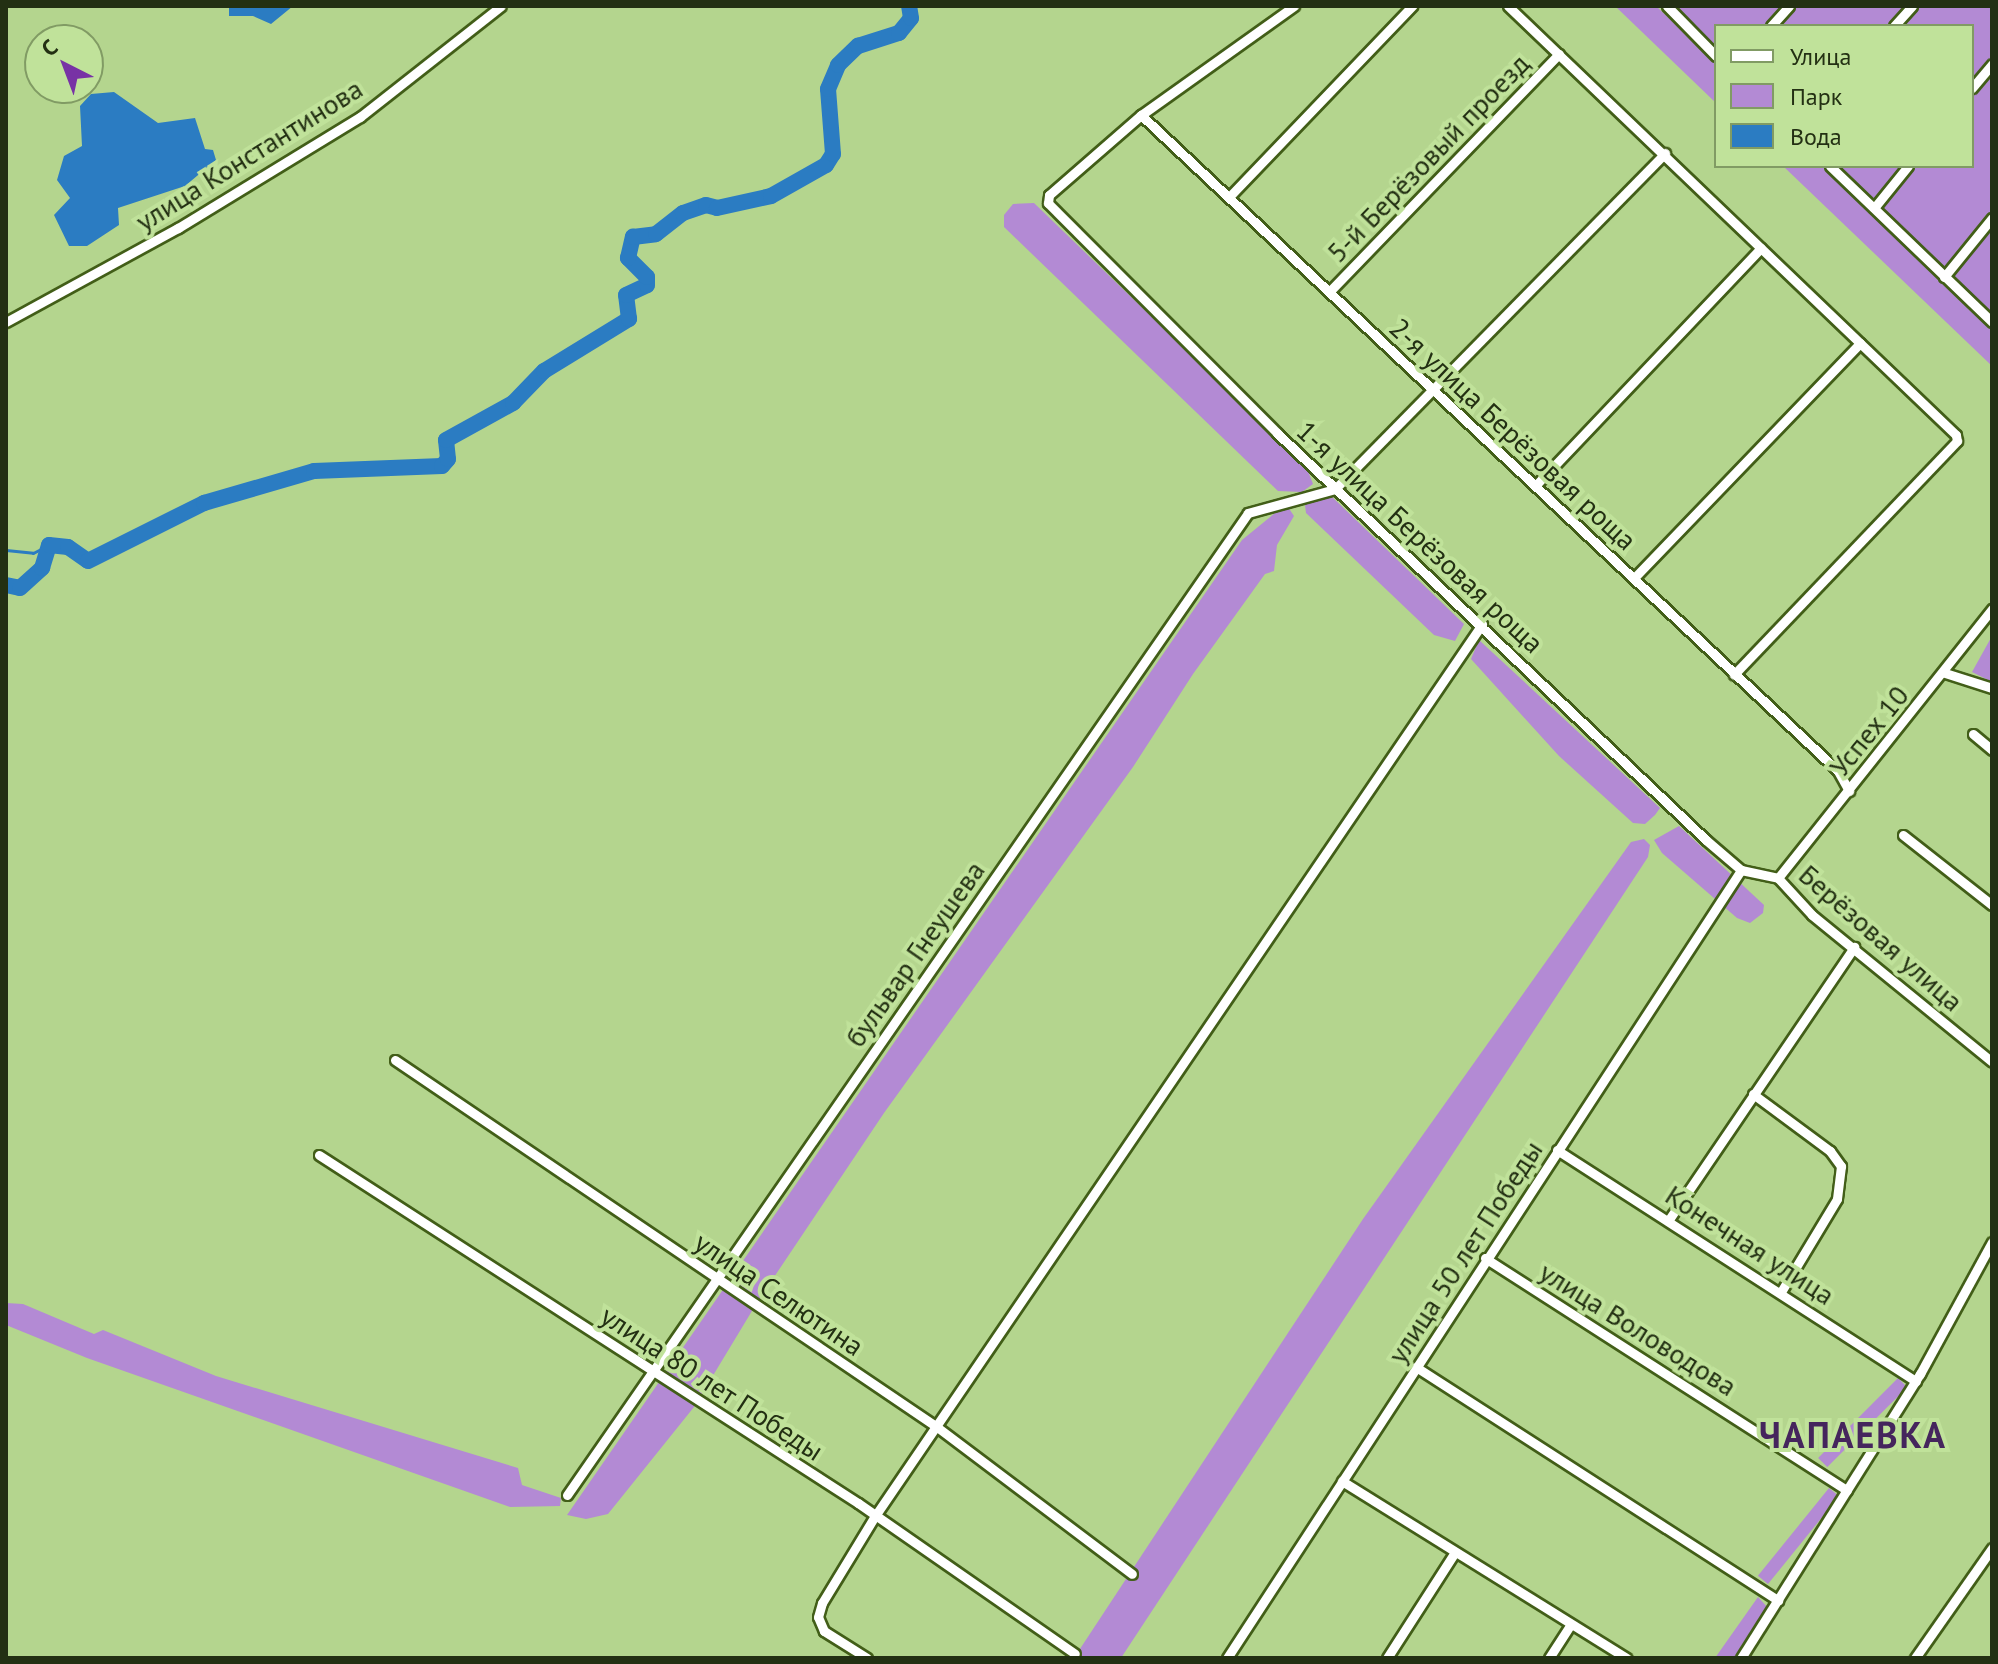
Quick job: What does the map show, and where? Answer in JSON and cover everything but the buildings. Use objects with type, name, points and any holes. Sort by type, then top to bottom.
[{"type":"street","name":"улица Константинова","points":[[6,322],[178,228],[360,117],[501,6]]},
{"type":"street","points":[[1141,115],[1294,6]]},
{"type":"street","points":[[1229,197],[1412,6]]},
{"type":"street","points":[[1508,6],[1665,153],[1957,441],[1734,674]]},
{"type":"street","points":[[1773,24],[1789,6]]},
{"type":"street","points":[[1896,24],[1912,6]]},
{"type":"street","points":[[1673,8],[1714,54]]},
{"type":"street","name":"5-й Берёзовый проезд","points":[[1329,292],[1559,54]]},
{"type":"street","points":[[1974,86],[1992,64]]},
{"type":"street","name":"2-я улица Берёзовая роща","points":[[1141,115],[1838,771],[1849,791]]},
{"type":"street","name":"1-я улица Берёзовая роща","points":[[1141,115],[1049,195],[1048,203],[1335,489],[1741,870]]},
{"type":"street","points":[[1335,489],[1665,153]]},
{"type":"street","points":[[1832,168],[1992,322]]},
{"type":"street","points":[[1874,208],[1906,168]]},
{"type":"street","points":[[1944,277],[1992,218]]},
{"type":"street","points":[[1535,486],[1761,248]]},
{"type":"street","points":[[1634,578],[1860,343]]},
{"type":"street","name":"бульвар Гнеушева","points":[[567,1495],[1248,513],[1335,489]]},
{"type":"street","name":"Успех 10","points":[[1778,878],[1945,673],[1992,609]]},
{"type":"street","points":[[867,1658],[824,1631],[818,1617],[875,1516],[1482,624]]},
{"type":"street","points":[[1945,673],[1992,688]]},
{"type":"street","points":[[1973,734],[1992,750]]},
{"type":"street","points":[[1903,835],[1992,905]]},
{"type":"street","points":[[1741,870],[1778,878]]},
{"type":"street","name":"улица 50 лет Победы","points":[[1227,1658],[1485,1258],[1741,870]]},
{"type":"street","name":"Берёзовая улица","points":[[1778,878],[1784,890],[1992,1062]]},
{"type":"street","points":[[1670,1218],[1854,947]]},
{"type":"street","name":"улица Селютина","points":[[395,1060],[937,1427],[1132,1574]]},
{"type":"street","points":[[1753,1094],[1830,1151],[1841,1166],[1837,1199],[1781,1292]]},
{"type":"street","name":"Конечная улица","points":[[1557,1150],[1670,1218],[1916,1381]]},
{"type":"street","name":"улица 80 лет Победы","points":[[319,1155],[875,1516],[1075,1654]]},
{"type":"street","points":[[1741,1658],[1916,1381],[1992,1242]]},
{"type":"street","name":"улица Воловодова","points":[[1485,1258],[1847,1490]]},
{"type":"street","points":[[1416,1367],[1778,1600]]},
{"type":"street","points":[[1342,1481],[1626,1658]]},
{"type":"street","points":[[1915,1658],[1992,1548]]},
{"type":"street","points":[[1387,1658],[1455,1552]]},
{"type":"street","points":[[1549,1658],[1571,1624]]},
{"type":"green space","points":[[1615,6],[1656,6],[1714,61],[1714,101]]},
{"type":"green space","points":[[1673,6],[1992,6],[1992,318],[1839,168],[1974,168],[1974,24],[1714,24],[1714,46]]},
{"type":"green space","points":[[1785,168],[1826,168],[1992,325],[1992,366]]},
{"type":"green space","points":[[1034,203],[1306,466],[1313,484],[1302,492],[1278,491],[1004,227],[1004,215],[1013,204]]},
{"type":"green space","points":[[1328,493],[1464,624],[1455,641],[1434,635],[1306,513],[1305,505],[1313,497]]},
{"type":"green space","points":[[1286,504],[1294,516],[1277,545],[1274,571],[1265,574],[1193,674],[1133,767],[884,1113],[758,1301],[694,1407],[608,1514],[586,1519],[567,1515],[1242,540]]},
{"type":"green space","points":[[1992,636],[1992,682],[1972,672]]},
{"type":"green space","points":[[1479,640],[1660,808],[1655,815],[1645,824],[1633,823],[1559,756],[1471,659]]},
{"type":"green space","points":[[1679,826],[1764,905],[1763,913],[1750,923],[1737,918],[1662,853],[1654,840]]},
{"type":"green space","points":[[1644,839],[1650,845],[1648,857],[1121,1658],[1074,1658],[1363,1219],[1631,842]]},
{"type":"green space","points":[[6,1303],[23,1304],[94,1334],[103,1330],[216,1376],[518,1468],[522,1485],[561,1498],[560,1506],[510,1507],[87,1358],[6,1325]]},
{"type":"green space","points":[[1898,1378],[1907,1387],[1827,1467],[1818,1458]]},
{"type":"green space","points":[[1829,1488],[1839,1496],[1768,1584],[1758,1576]]},
{"type":"green space","points":[[1758,1597],[1768,1608],[1736,1658],[1715,1658]]},
{"type":"water","points":[[229,6],[293,6],[271,24],[253,16],[229,16]]},
{"type":"water","points":[[114,92],[158,123],[195,118],[205,149],[213,150],[216,160],[185,186],[118,208],[119,225],[87,246],[69,246],[54,215],[70,198],[57,180],[64,156],[82,146],[80,106],[104,104],[104,93]]},
{"type":"waterway","points":[[6,585],[20,588],[42,568],[49,545],[68,547],[88,561],[204,503],[314,471],[442,466],[448,459],[446,440],[513,403],[544,371],[629,319],[626,295],[647,285],[647,277],[628,258],[633,237],[656,234],[683,213],[706,205],[717,208],[771,196],[826,165],[833,154],[828,89],[838,65],[858,46],[899,33],[911,18],[909,6]]},
{"type":"waterway","points":[[6,550],[33,553],[49,545]]},
{"type":"district","name":"ЧАПАЕВКА","points":[[1853,1435]]}]
